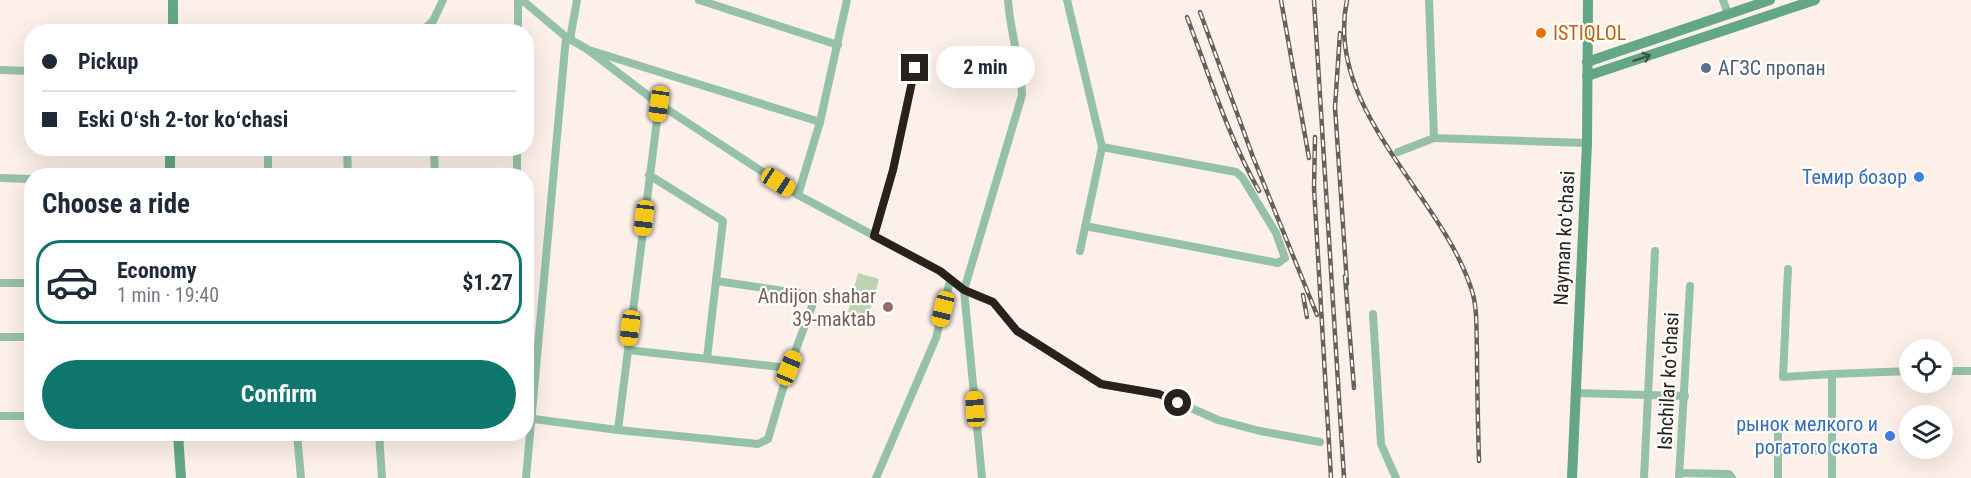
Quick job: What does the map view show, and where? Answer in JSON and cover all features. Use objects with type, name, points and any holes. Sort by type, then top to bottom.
[{"type":"main road","points":[[173,0],[173,24]]},
{"type":"main road","name":"Nayman koʻchasi","points":[[1572,478],[1587,142],[1587,0]]},
{"type":"main road","points":[[1587,62],[1770,0]]},
{"type":"main road","points":[[1587,76],[1815,0]]},
{"type":"main road","points":[[178,441],[181,478]]},
{"type":"street","points":[[429,24],[443,0]]},
{"type":"street","points":[[518,24],[520,0]]},
{"type":"street","points":[[520,0],[659,104],[798,195],[940,271],[964,290],[993,302],[1017,331],[1101,384],[1159,394],[1218,420],[1260,431],[1320,442]]},
{"type":"street","points":[[534,361],[568,38],[577,0]]},
{"type":"street","points":[[699,0],[838,45]]},
{"type":"street","points":[[798,195],[820,122],[847,0]]},
{"type":"street","points":[[982,478],[964,290],[1022,95],[1021,75],[1008,0]]},
{"type":"street","points":[[1067,0],[1102,147],[1080,251]]},
{"type":"street","points":[[1429,0],[1434,138]]},
{"type":"street","points":[[1723,0],[1728,14]]},
{"type":"street","points":[[587,49],[820,122]]},
{"type":"street","points":[[874,236],[893,170],[915,68]]},
{"type":"street","points":[[0,70],[24,71]]},
{"type":"street","points":[[618,430],[659,104]]},
{"type":"street","points":[[1398,152],[1434,138],[1587,142]]},
{"type":"street","points":[[1085,226],[1278,263],[1285,258],[1276,234],[1242,177],[1236,172],[1102,147]]},
{"type":"street","points":[[649,175],[723,221],[707,358]]},
{"type":"street","points":[[0,177],[24,178]]},
{"type":"street","points":[[1644,478],[1655,251]]},
{"type":"street","points":[[1788,269],[1783,377],[1899,371]]},
{"type":"street","points":[[534,419],[618,430],[763,443],[768,439],[789,368],[816,300],[814,296],[716,281]]},
{"type":"street","points":[[876,478],[936,338],[950,281]]},
{"type":"street","points":[[0,283],[24,283]]},
{"type":"street","name":"Ishchilar koʻchasi","points":[[1679,476],[1690,286]]},
{"type":"street","points":[[1373,314],[1381,444],[1395,478]]},
{"type":"street","points":[[0,337],[24,337]]},
{"type":"street","points":[[628,350],[789,368]]},
{"type":"street","points":[[1953,371],[1971,371]]},
{"type":"street","points":[[1832,374],[1832,478]]},
{"type":"street","points":[[1575,393],[1685,396]]},
{"type":"street","points":[[0,416],[24,416]]},
{"type":"street","points":[[1778,426],[1778,478]]},
{"type":"street","points":[[298,441],[301,478]]},
{"type":"street","points":[[379,441],[382,478]]},
{"type":"street","points":[[526,478],[527,441]]},
{"type":"street","points":[[1779,451],[1831,450]]},
{"type":"street","points":[[1679,476],[1729,474],[1732,478]]},
{"type":"green space","points":[[858,273],[879,279],[868,318],[848,312]]},
{"type":"railway","points":[[1281,0],[1309,158]]},
{"type":"railway","points":[[1314,0],[1344,478]]},
{"type":"railway","points":[[1347,0],[1344,40],[1352,78],[1368,114],[1456,253],[1471,288],[1476,319],[1479,461]]},
{"type":"railway","points":[[1200,12],[1253,157],[1317,315]]},
{"type":"railway","points":[[1187,17],[1228,127],[1259,191]]},
{"type":"railway","points":[[1340,33],[1335,107],[1347,284]]},
{"type":"railway","points":[[1315,137],[1314,188],[1331,478]]},
{"type":"railway","points":[[1345,276],[1354,388]]},
{"type":"railway","points":[[1303,295],[1307,317]]},
{"type":"place","name":"ISTIQLOL","points":[[1541,33]]},
{"type":"place","name":"АГЗС пропан","points":[[1706,68]]},
{"type":"place","name":"Темир бозор","points":[[1919,177]]},
{"type":"place","name":"Andijon shahar 39-maktab","points":[[888,307]]},
{"type":"place","name":"рынок мелкого и рогатого скота","points":[[1890,436]]},
{"type":"route","points":[[915,68],[893,170],[874,236],[940,271],[964,290],[981,295],[993,302],[1017,331],[1101,384],[1159,394],[1178,403]]}]
